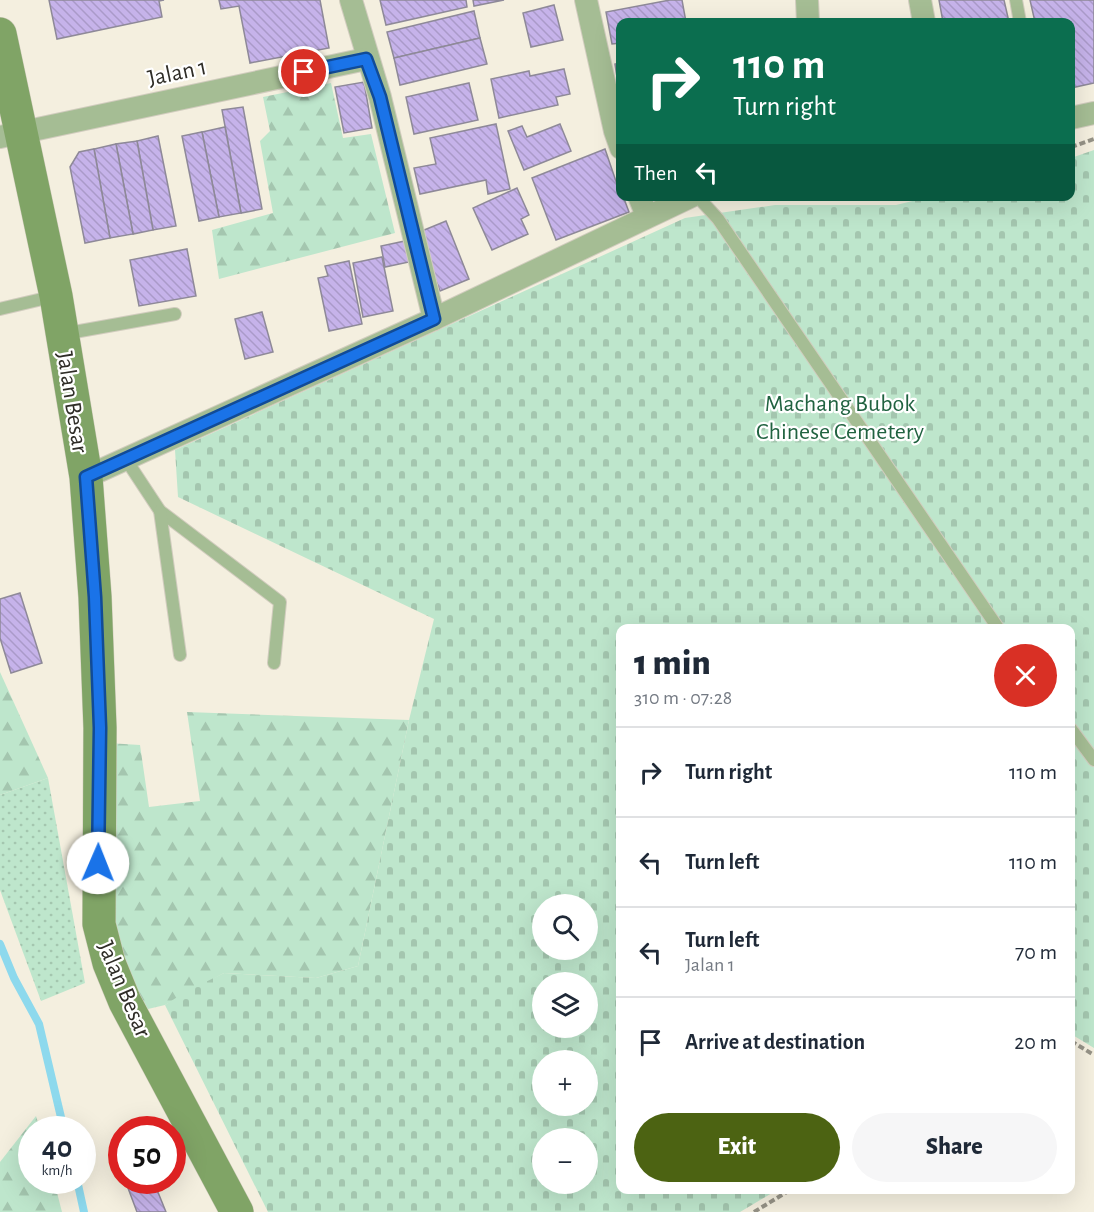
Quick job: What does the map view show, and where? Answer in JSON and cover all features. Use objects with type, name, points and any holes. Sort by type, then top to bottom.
[{"type":"main road","name":"Jalan Besar","points":[[0,34],[11,135],[56,296],[86,477],[95,597],[100,728],[99,924],[108,963],[125,1002],[237,1212]]},
{"type":"street","points":[[351,0],[366,59],[380,97],[434,319]]},
{"type":"street","points":[[586,0],[616,134]]},
{"type":"street","points":[[807,0],[808,18]]},
{"type":"street","points":[[920,0],[923,18]]},
{"type":"street","name":"Jalan 1","points":[[11,135],[366,59]]},
{"type":"street","points":[[1075,117],[1094,113]]},
{"type":"street","points":[[86,477],[434,319],[643,206],[668,201]]},
{"type":"lane","points":[[1016,0],[1019,18]]},
{"type":"lane","points":[[702,201],[718,219],[995,624]]},
{"type":"lane","points":[[0,309],[56,296]]},
{"type":"lane","points":[[62,334],[175,314]]},
{"type":"lane","points":[[125,458],[160,511],[280,602],[274,663]]},
{"type":"lane","points":[[160,511],[180,655]]},
{"type":"lane","points":[[1075,734],[1094,760]]},
{"type":"path","points":[[1075,146],[1094,140]]},
{"type":"path","points":[[1075,1043],[1094,1055]]},
{"type":"path","points":[[754,1212],[783,1194]]},
{"type":"green space","points":[[331,83],[343,138],[371,134],[395,233],[219,279],[212,230],[273,213],[260,141],[270,131],[263,97]]},
{"type":"green space","name":"Machang Bubok Chinese Cemetery","points":[[1094,150],[1094,1048],[1075,1036],[1075,624],[616,624],[616,1194],[770,1194],[740,1212],[268,1212],[165,1005],[185,992],[224,973],[316,978],[358,966],[409,720],[434,619],[178,497],[175,450],[685,218],[775,205],[896,205],[912,201],[1075,201],[1075,157]]},
{"type":"green space","points":[[0,672],[48,778],[0,795]]},
{"type":"green space","points":[[187,712],[409,720],[358,966],[316,978],[224,973],[165,1005],[148,1009],[117,958],[108,743],[140,745],[149,807],[200,801]]},
{"type":"green space","points":[[48,778],[85,983],[41,1001],[0,890],[0,795]]},
{"type":"green space","points":[[18,1139],[18,1194],[57,1194],[62,1212],[0,1212],[0,1162]]},
{"type":"building","points":[[49,0],[164,0],[159,1],[162,17],[57,39]]},
{"type":"building","points":[[219,0],[320,0],[329,48],[250,63],[239,6],[221,9]]},
{"type":"building","points":[[380,0],[466,0],[467,7],[386,25]]},
{"type":"building","points":[[473,0],[504,0],[474,6]]},
{"type":"building","points":[[670,0],[682,0],[685,18],[616,18],[616,44],[612,44],[606,12]]},
{"type":"building","points":[[939,0],[1004,0],[1008,18],[942,18]]},
{"type":"building","points":[[1030,0],[1094,0],[1094,83],[1075,87],[1075,18],[1034,18]]},
{"type":"building","points":[[554,5],[563,40],[531,47],[523,13]]},
{"type":"building","points":[[474,11],[480,38],[394,58],[387,32]]},
{"type":"building","points":[[480,38],[487,64],[400,85],[394,58]]},
{"type":"building","points":[[564,69],[570,94],[556,97],[558,105],[499,118],[491,79],[529,71],[530,76]]},
{"type":"building","points":[[364,82],[372,128],[344,133],[335,87]]},
{"type":"building","points":[[469,83],[478,120],[414,134],[406,97]]},
{"type":"building","points":[[243,107],[262,209],[241,213],[222,110]]},
{"type":"building","points":[[496,124],[510,189],[488,194],[486,180],[420,194],[414,168],[436,164],[430,138]]},
{"type":"building","points":[[560,124],[571,151],[524,170],[508,131],[522,126],[527,137]]},
{"type":"building","points":[[225,127],[241,213],[219,217],[202,132]]},
{"type":"building","points":[[202,132],[219,217],[199,221],[182,136]]},
{"type":"building","points":[[158,136],[176,226],[153,230],[137,141]]},
{"type":"building","points":[[137,141],[153,230],[133,234],[116,144]]},
{"type":"building","points":[[116,144],[133,234],[110,238],[94,149]]},
{"type":"building","points":[[94,149],[110,238],[85,243],[70,167],[79,152]]},
{"type":"building","points":[[605,149],[616,181],[616,201],[625,201],[629,212],[556,240],[532,178]]},
{"type":"building","points":[[517,188],[529,215],[521,219],[528,234],[492,250],[473,208]]},
{"type":"building","points":[[446,221],[469,279],[440,291],[417,233]]},
{"type":"building","points":[[405,241],[409,262],[385,267],[381,246]]},
{"type":"building","points":[[187,249],[196,296],[139,306],[130,260]]},
{"type":"building","points":[[382,257],[393,311],[363,317],[353,263]]},
{"type":"building","points":[[349,261],[362,324],[329,331],[318,278],[328,276],[325,266]]},
{"type":"building","points":[[262,312],[273,352],[245,359],[235,319]]},
{"type":"building","points":[[20,593],[42,663],[11,673],[0,638],[0,599]]},
{"type":"building","points":[[130,1194],[159,1194],[166,1212],[137,1212]]},
{"type":"waterway","points":[[0,944],[14,978],[39,1024],[61,1116]]},
{"type":"waterway","points":[[80,1194],[84,1212]]},
{"type":"route","points":[[98,863],[100,728],[95,597],[86,477],[434,319],[380,97],[366,59],[304,72]]}]
